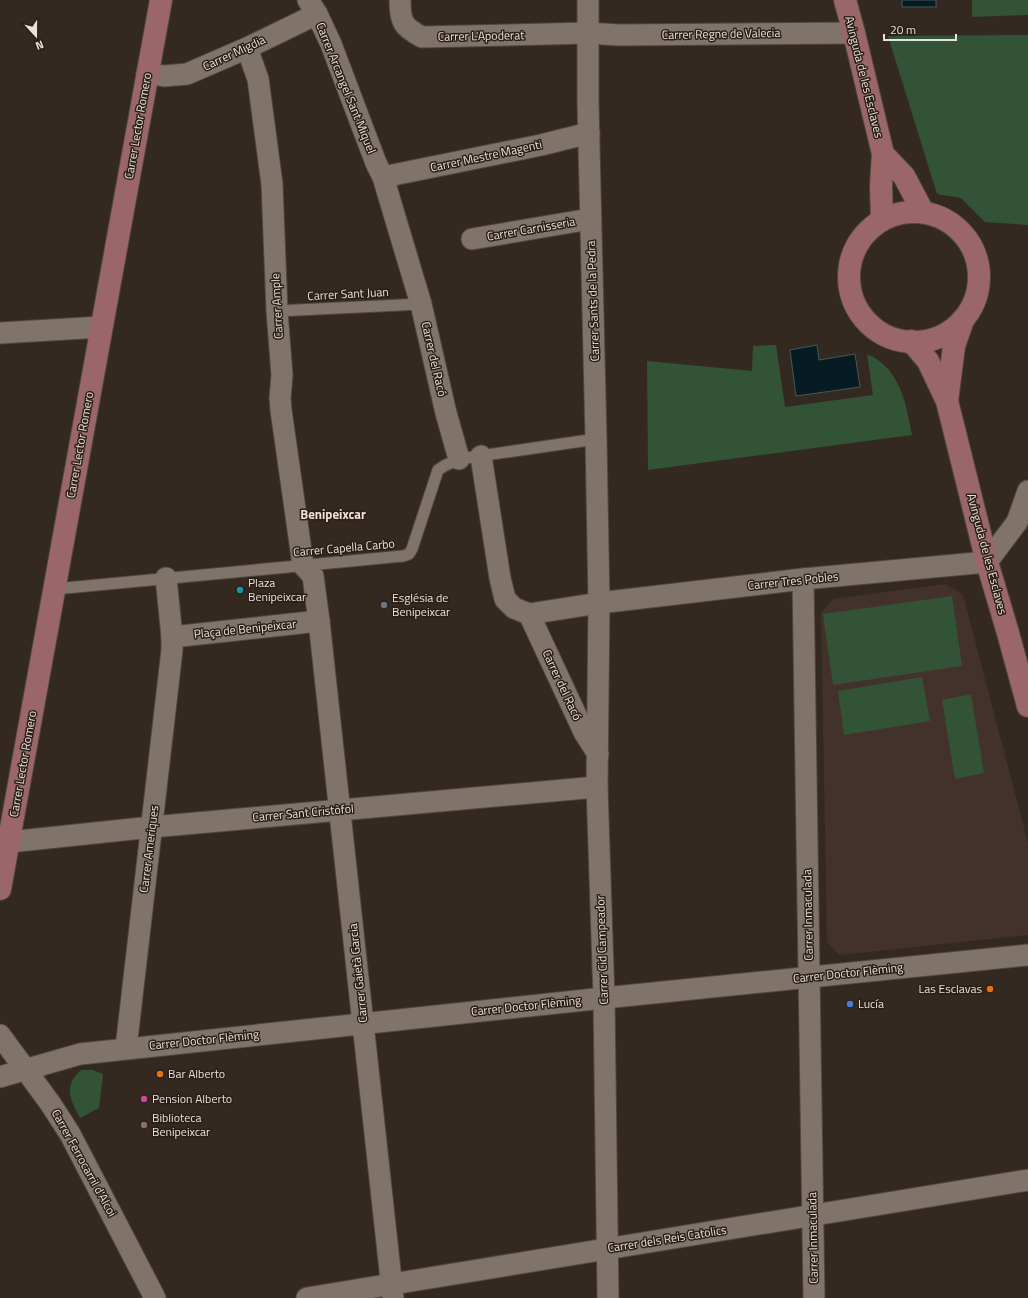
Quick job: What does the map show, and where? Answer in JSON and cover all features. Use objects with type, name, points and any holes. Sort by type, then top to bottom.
[{"type":"street","name":"Carrer Lector Romero","points":[[0,889],[161,0]]},
{"type":"street","name":"Carrer L'Apoderat","points":[[400,0],[400,12],[404,26],[411,32],[422,37],[588,33]]},
{"type":"street","name":"Carrer Sants de la Pedra","points":[[588,0],[590,219],[599,603]]},
{"type":"street","name":"Avinguda de les Esclaves","points":[[845,0],[883,154],[880,186],[882,220]]},
{"type":"street","name":"Carrer Migdia","points":[[147,73],[164,76],[187,74],[247,48],[312,7]]},
{"type":"street","name":"Carrer Arcangel Sant Miquel","points":[[312,7],[331,44],[373,155],[383,177],[407,259]]},
{"type":"street","name":"Carrer Regne de Valecia","points":[[588,33],[619,35],[854,33]]},
{"type":"street","name":"Carrer Ample","points":[[247,48],[258,79],[272,184],[277,311],[282,375],[280,398],[303,565]]},
{"type":"street","name":"Carrer Mestre Magenti","points":[[383,177],[589,133]]},
{"type":"street","name":"Avinguda de les Esclaves","points":[[883,154],[904,176],[923,212]]},
{"type":"street","points":[[903,212],[923,212],[945,219],[962,233],[975,252],[978,268],[978,286],[975,300],[963,320],[945,334],[924,341],[902,341],[880,333],[863,318],[852,298],[849,276],[851,273],[853,254],[864,234],[882,220],[903,212]]},
{"type":"street","name":"Carrer Carnisseria","points":[[472,239],[590,219]]},
{"type":"street","name":"Carrer del Racó","points":[[407,259],[421,304],[446,413],[459,459]]},
{"type":"street","name":"Avinguda de les Esclaves","points":[[947,401],[954,346],[963,320]]},
{"type":"street","points":[[0,333],[101,327]]},
{"type":"street","name":"Avinguda de les Esclaves","points":[[911,341],[928,361],[947,401],[987,562],[1028,706]]},
{"type":"street","points":[[481,456],[500,578],[505,599],[514,608],[529,614],[599,603]]},
{"type":"street","points":[[987,562],[1017,522],[1028,491]]},
{"type":"street","name":"Carrer Tres Pobles","points":[[599,603],[803,579],[987,562]]},
{"type":"street","points":[[303,565],[313,576],[318,621]]},
{"type":"street","points":[[166,578],[172,644]]},
{"type":"street","name":"Carrer Inmaculada","points":[[803,579],[814,1298]]},
{"type":"street","name":"Carrer Cid Campeador","points":[[599,603],[597,787],[604,998],[608,1298]]},
{"type":"street","name":"Carrer del Racó","points":[[529,614],[584,732],[598,754]]},
{"type":"street","name":"Plaça de Benipeixcar","points":[[172,644],[318,621]]},
{"type":"street","name":"Carrer Gaietà Garcia","points":[[318,621],[364,1023],[392,1291]]},
{"type":"street","name":"Carrer Ameriques","points":[[126,1048],[172,644]]},
{"type":"street","name":"Carrer Sant Cristòfol","points":[[9,842],[152,827],[597,787]]},
{"type":"street","name":"Carrer Doctor Flèming","points":[[0,1077],[80,1054],[126,1048],[1028,955]]},
{"type":"street","name":"Carrer Ferrocarril d'Alcoi","points":[[0,1035],[27,1069],[70,1134],[155,1298]]},
{"type":"street","name":"Carrer dels Reis Catolics","points":[[307,1298],[392,1291],[607,1248],[1028,1180]]},
{"type":"lane","name":"Carrer Sant Juan","points":[[277,311],[421,304]]},
{"type":"lane","name":"Carrer Capella Carbo","points":[[55,589],[403,556],[409,554],[412,549],[438,470],[444,466],[459,459],[596,439]]},
{"type":"shaded area","points":[[946,584],[963,595],[1028,843],[1028,935],[839,955],[827,942],[821,613],[833,599]]},
{"type":"green space","points":[[972,0],[1028,0],[1028,15],[972,17]]},
{"type":"green space","points":[[1028,35],[1028,225],[985,222],[961,198],[937,194],[888,36]]},
{"type":"green space","points":[[776,345],[785,407],[873,395],[867,354],[878,360],[894,377],[904,399],[912,435],[648,470],[647,361],[752,371],[753,346]]},
{"type":"green space","points":[[952,596],[962,666],[833,685],[823,614]]},
{"type":"green space","points":[[922,677],[930,721],[844,735],[838,691]]},
{"type":"green space","points":[[971,694],[984,773],[955,779],[942,700]]},
{"type":"green space","points":[[81,1070],[93,1070],[103,1074],[99,1108],[80,1118],[71,1099],[70,1087],[75,1076]]},
{"type":"water","points":[[902,0],[936,0],[936,7],[902,7]]},
{"type":"water","points":[[817,345],[819,360],[855,354],[860,387],[796,396],[790,350]]},
{"type":"place","name":"Plaza Benipeixcar","points":[[240,590]]},
{"type":"place","name":"Església de Benipeixcar","points":[[384,605]]},
{"type":"place","name":"Las Esclavas","points":[[990,989]]},
{"type":"place","name":"Lucía","points":[[850,1004]]},
{"type":"place","name":"Bar Alberto","points":[[160,1074]]},
{"type":"place","name":"Pension Alberto","points":[[144,1099]]},
{"type":"place","name":"Biblioteca Benipeixcar","points":[[144,1125]]},
{"type":"district","name":"Benipeixcar","points":[[333,514]]}]
